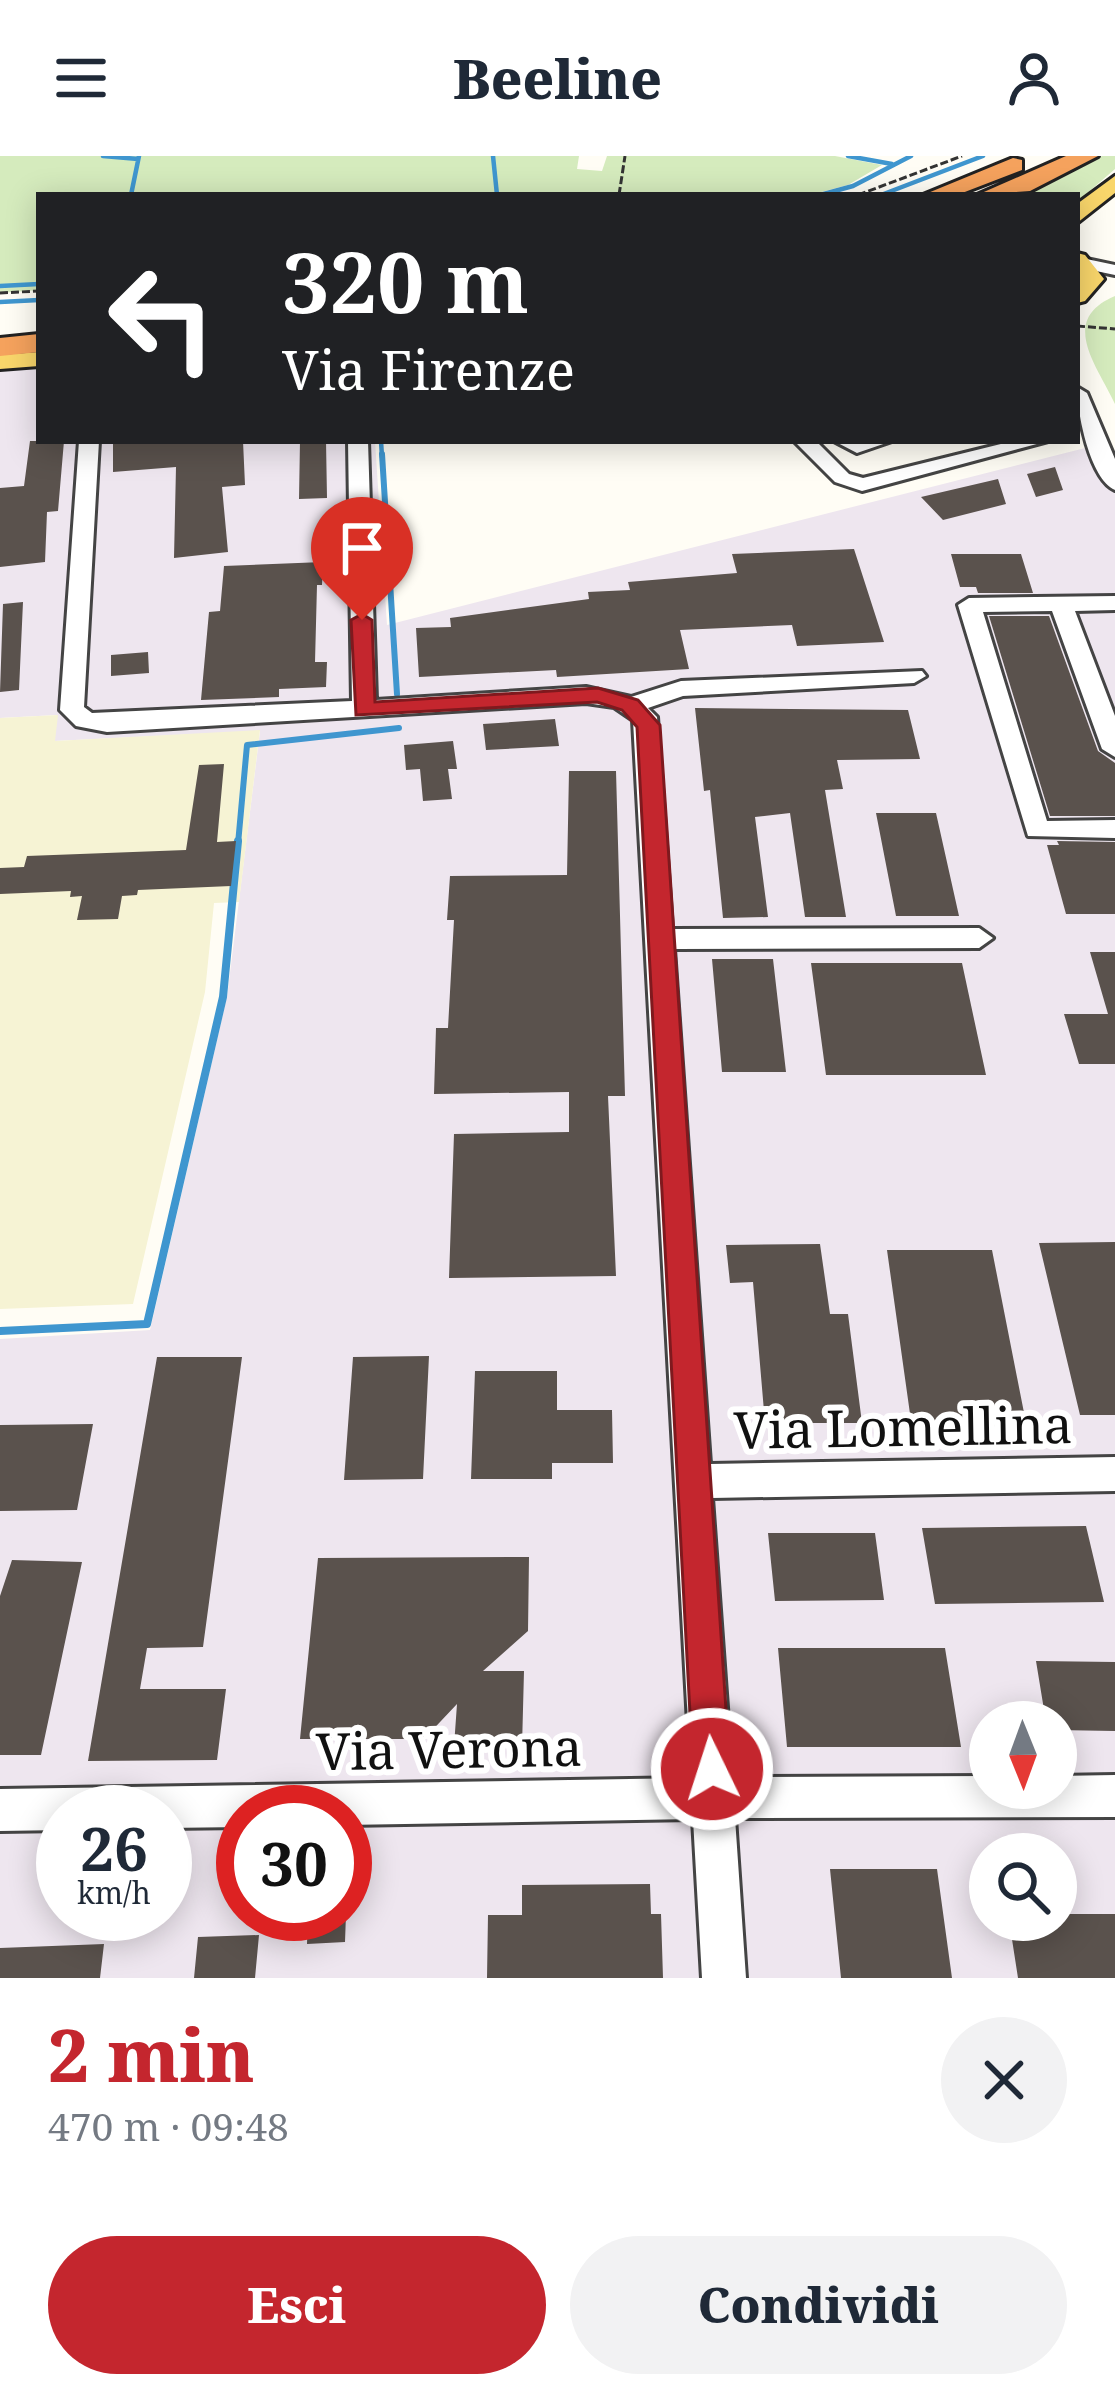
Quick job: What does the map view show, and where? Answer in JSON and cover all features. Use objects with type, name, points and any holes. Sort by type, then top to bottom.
[{"type":"highway","points":[[984,189],[1020,156]]},
{"type":"highway","points":[[984,189],[1032,156]]},
{"type":"highway","points":[[984,189],[1070,156]]},
{"type":"highway","points":[[984,189],[1034,181],[1086,156]]},
{"type":"highway","points":[[0,324],[36,322]]},
{"type":"highway","points":[[0,342],[36,339]]},
{"type":"main road","points":[[1080,213],[1115,182]]},
{"type":"main road","points":[[1080,262],[1092,276],[1080,295]]},
{"type":"main road","points":[[0,362],[36,359]]},
{"type":"street","points":[[1080,261],[1115,270]]},
{"type":"street","points":[[1080,295],[1115,283]]},
{"type":"street","points":[[1080,406],[1087,437],[1115,484]]},
{"type":"street","points":[[89,444],[72,710],[86,720],[107,724],[586,695],[630,705],[681,689],[914,676]]},
{"type":"street","points":[[358,444],[364,710]]},
{"type":"street","points":[[807,444],[842,478],[862,485],[1025,444]]},
{"type":"street","points":[[1115,603],[969,605],[1037,830],[1115,829]]},
{"type":"street","points":[[1061,604],[1115,749]]},
{"type":"street","points":[[630,705],[648,725],[724,1978]]},
{"type":"street","points":[[662,939],[979,938]]},
{"type":"street","name":"Via Lomellina","points":[[693,1480],[1115,1474]]},
{"type":"street","name":"Via Verona","points":[[0,1810],[1115,1796]]},
{"type":"path","points":[[619,192],[625,156]]},
{"type":"path","points":[[865,192],[962,156]]},
{"type":"path","points":[[0,293],[36,291]]},
{"type":"path","points":[[1080,326],[1115,329]]},
{"type":"shaded area","points":[[36,354],[36,444],[375,444],[387,625],[1097,445],[1115,486],[1115,1978],[0,1978],[0,1339],[150,1330],[227,997],[260,731],[54,741],[57,715],[0,718],[0,357]]},
{"type":"shaded area","points":[[58,715],[55,741],[260,730],[239,902],[214,903],[205,992],[133,1304],[0,1309],[0,718]]},
{"type":"green space","points":[[0,156],[579,156],[577,169],[602,171],[607,156],[835,156],[882,165],[848,185],[821,192],[36,192],[36,290],[0,293]]},
{"type":"green space","points":[[1102,156],[1115,156],[1115,169],[1080,199],[1080,192],[1024,192]]},
{"type":"green space","points":[[1115,296],[1115,404],[1092,359],[1085,330],[1098,306]]},
{"type":"building","points":[[30,441],[64,444],[58,511],[47,512],[45,562],[0,567],[0,488],[24,486]]},
{"type":"building","points":[[113,444],[243,444],[245,485],[222,487],[228,552],[174,558],[176,467],[113,472]]},
{"type":"building","points":[[300,444],[326,444],[327,498],[299,499]]},
{"type":"building","points":[[1055,467],[1063,490],[1036,497],[1027,474]]},
{"type":"building","points":[[998,479],[1006,504],[943,520],[921,497]]},
{"type":"building","points":[[854,549],[884,642],[797,646],[792,625],[680,630],[689,669],[557,677],[556,670],[419,677],[416,628],[451,627],[450,618],[589,599],[588,592],[630,590],[628,582],[737,573],[732,554]]},
{"type":"building","points":[[951,554],[1021,554],[1033,593],[978,593],[976,587],[960,587]]},
{"type":"building","points":[[323,562],[322,585],[317,585],[315,662],[327,662],[326,687],[279,689],[279,697],[201,700],[209,612],[220,611],[224,566]]},
{"type":"building","points":[[23,602],[19,690],[0,692],[3,604]]},
{"type":"building","points":[[989,616],[1049,616],[1098,751],[1115,763],[1115,816],[1050,816]]},
{"type":"building","points":[[148,652],[149,673],[111,676],[111,655]]},
{"type":"building","points":[[695,708],[908,710],[920,759],[837,760],[843,789],[825,790],[846,917],[805,917],[790,813],[755,817],[768,917],[723,918],[710,790],[704,791]]},
{"type":"building","points":[[555,719],[559,746],[486,750],[483,724]]},
{"type":"building","points":[[453,741],[457,769],[448,769],[452,799],[423,801],[420,769],[406,770],[404,745]]},
{"type":"building","points":[[224,764],[217,842],[236,841],[231,886],[138,890],[137,895],[122,896],[118,919],[77,920],[82,896],[70,897],[71,891],[0,894],[0,868],[24,867],[27,856],[186,850],[199,765]]},
{"type":"building","points":[[569,771],[616,771],[625,1096],[608,1096],[616,1276],[449,1278],[454,1134],[569,1132],[569,1092],[434,1094],[436,1028],[448,1028],[454,920],[447,920],[450,876],[567,875]]},
{"type":"building","points":[[876,813],[936,813],[959,916],[896,916]]},
{"type":"building","points":[[1057,841],[1115,842],[1115,914],[1066,914],[1047,845],[1059,845]]},
{"type":"building","points":[[1090,952],[1115,952],[1115,1064],[1079,1064],[1064,1014],[1108,1014]]},
{"type":"building","points":[[712,959],[773,959],[786,1072],[722,1072]]},
{"type":"building","points":[[811,963],[962,963],[986,1075],[826,1075]]},
{"type":"building","points":[[1115,1242],[1115,1415],[1080,1415],[1039,1243]]},
{"type":"building","points":[[820,1244],[830,1314],[848,1314],[862,1423],[765,1423],[753,1282],[730,1283],[726,1245]]},
{"type":"building","points":[[887,1250],[992,1250],[1027,1428],[912,1428]]},
{"type":"building","points":[[429,1356],[423,1479],[344,1480],[353,1357]]},
{"type":"building","points":[[157,1357],[242,1357],[203,1647],[147,1648],[140,1689],[226,1689],[217,1760],[88,1761]]},
{"type":"building","points":[[475,1371],[557,1371],[557,1410],[612,1410],[613,1463],[552,1463],[552,1479],[471,1479]]},
{"type":"building","points":[[93,1424],[77,1510],[0,1511],[0,1425]]},
{"type":"building","points":[[1086,1526],[1104,1602],[935,1604],[922,1528]]},
{"type":"building","points":[[768,1533],[875,1533],[884,1600],[775,1601]]},
{"type":"building","points":[[529,1557],[528,1631],[483,1671],[524,1671],[522,1747],[454,1746],[457,1704],[424,1739],[300,1739],[318,1558]]},
{"type":"building","points":[[12,1560],[82,1562],[41,1755],[0,1755],[0,1596]]},
{"type":"building","points":[[778,1648],[945,1648],[961,1747],[787,1747]]},
{"type":"building","points":[[1036,1661],[1115,1662],[1115,1731],[1077,1730],[1077,1701],[1043,1701]]},
{"type":"building","points":[[830,1869],[937,1869],[952,1978],[841,1978]]},
{"type":"building","points":[[650,1884],[651,1914],[661,1914],[663,1978],[487,1978],[488,1915],[522,1915],[522,1885]]},
{"type":"building","points":[[1077,1914],[1115,1914],[1115,1978],[1018,1978],[1012,1941],[1077,1941]]},
{"type":"building","points":[[198,1937],[258,1941],[255,1978],[194,1978]]},
{"type":"building","points":[[104,1944],[100,1978],[0,1978],[0,1948]]},
{"type":"waterway","points":[[103,156],[138,159]]},
{"type":"waterway","points":[[132,192],[139,156]]},
{"type":"waterway","points":[[493,156],[497,192]]},
{"type":"waterway","points":[[848,156],[892,164]]},
{"type":"waterway","points":[[831,192],[911,156]]},
{"type":"waterway","points":[[889,192],[983,156]]},
{"type":"waterway","points":[[0,286],[36,284]]},
{"type":"waterway","points":[[0,302],[36,300]]},
{"type":"waterway","points":[[381,444],[382,457]]},
{"type":"waterway","points":[[382,454],[397,694]]},
{"type":"waterway","points":[[238,844],[247,745],[399,728]]},
{"type":"waterway","points":[[0,1331],[147,1324],[223,997],[238,841]]},
{"type":"route","points":[[362,620],[364,710],[598,695],[639,710],[648,725],[712,1769]]}]
